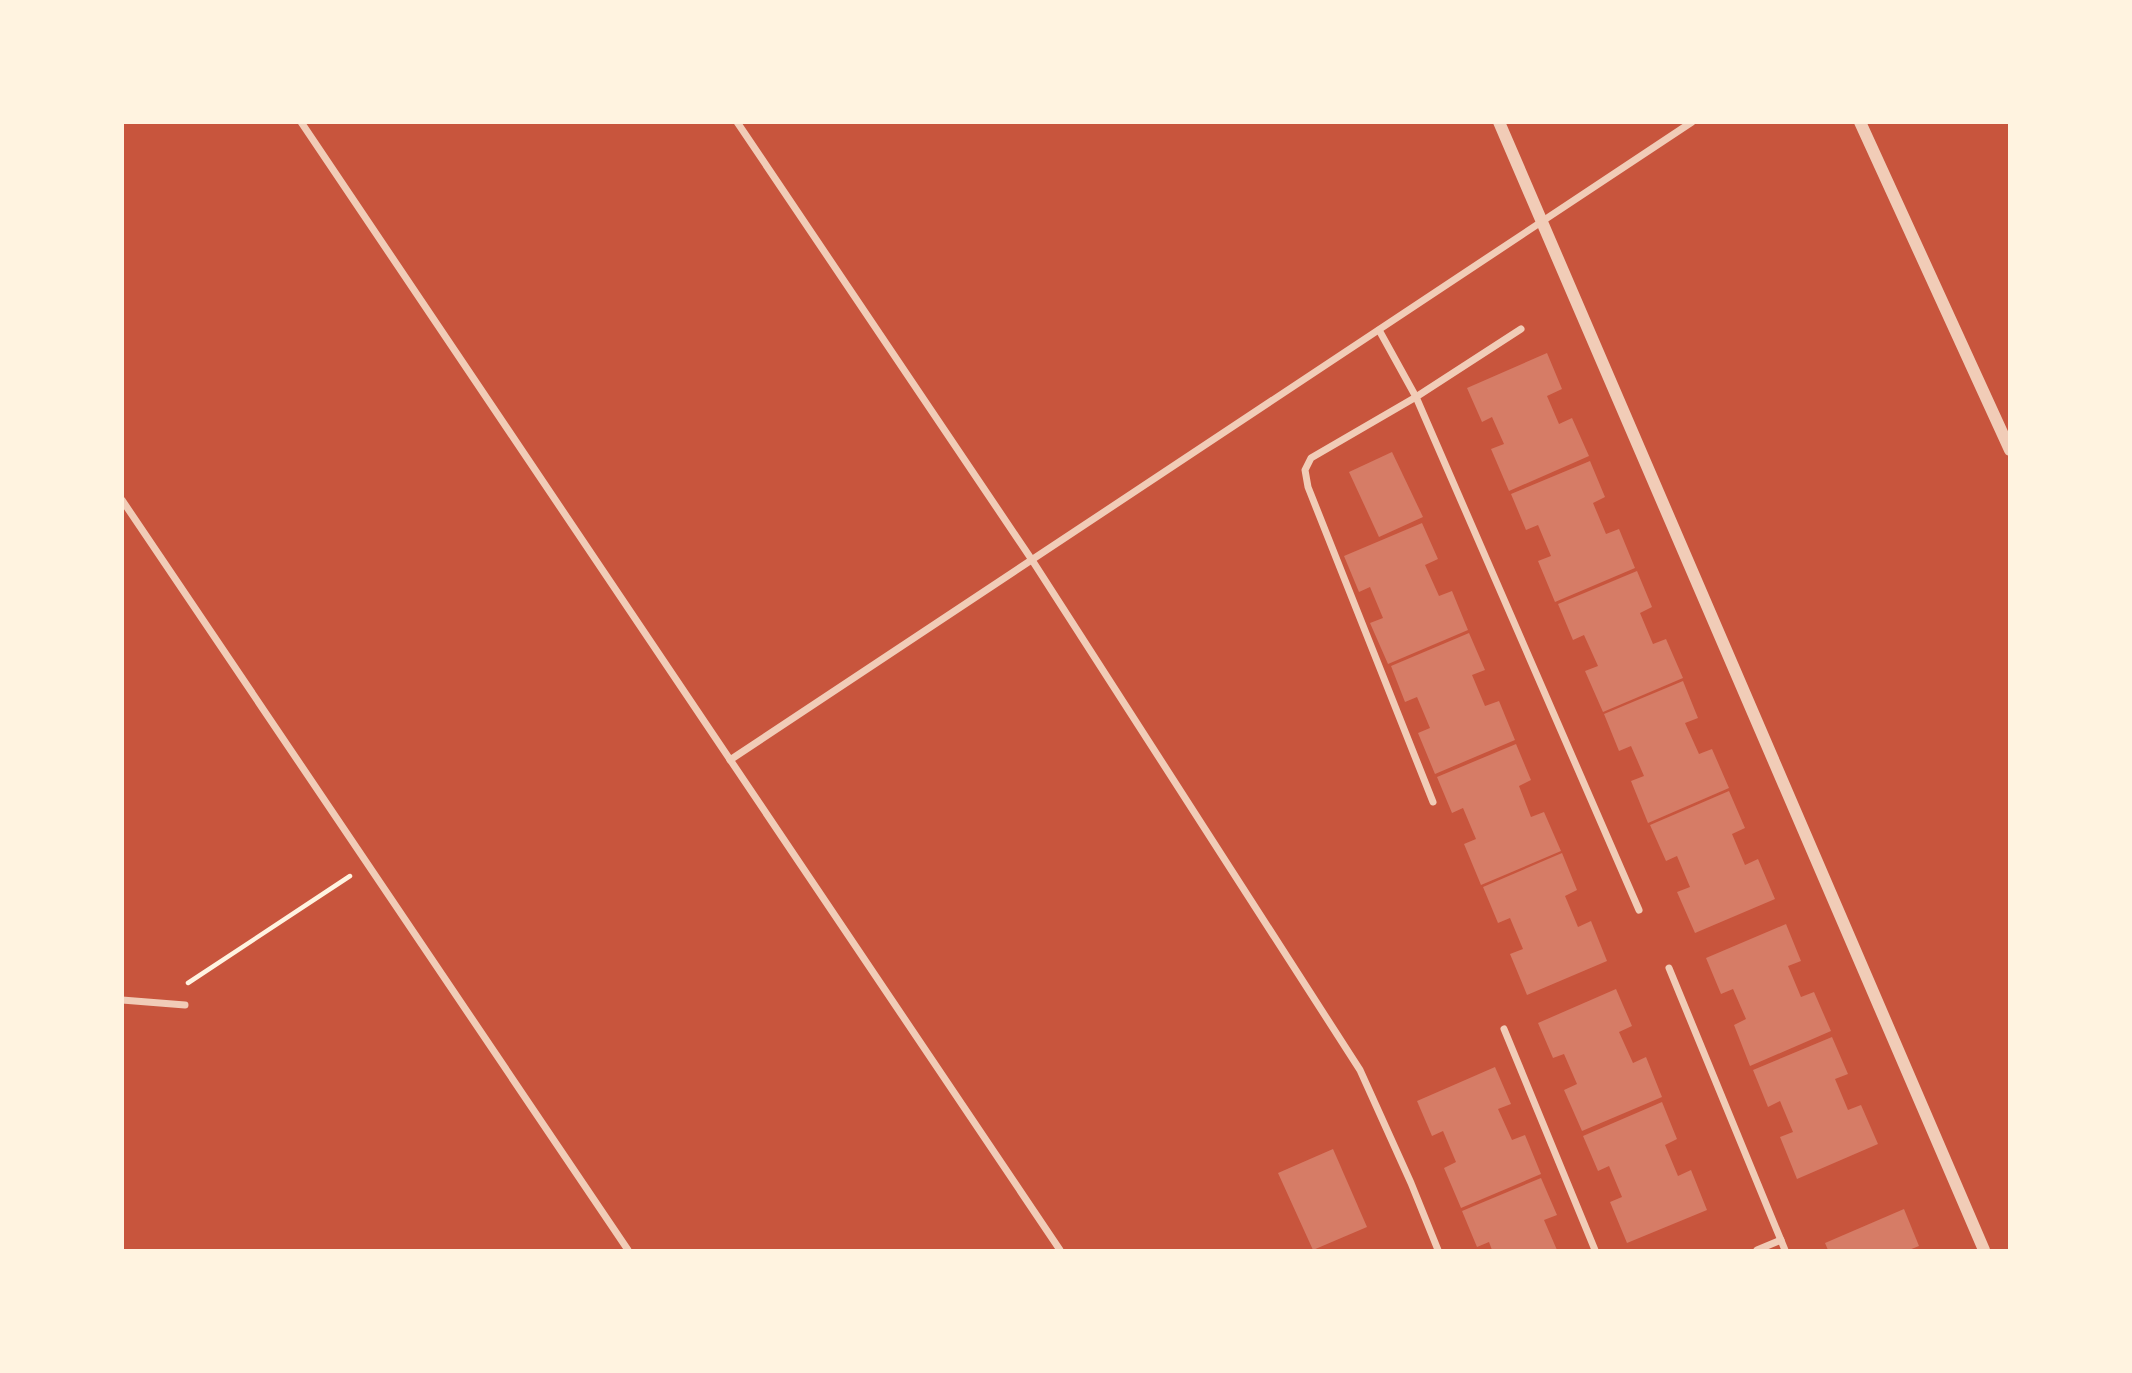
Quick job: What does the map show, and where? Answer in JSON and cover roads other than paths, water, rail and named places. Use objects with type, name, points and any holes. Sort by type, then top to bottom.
[{"type":"street","points":[[301,122],[1060,1251]]},
{"type":"street","points":[[737,122],[1032,560],[1360,1070],[1438,1251]]},
{"type":"street","points":[[1499,122],[1984,1251]]},
{"type":"street","points":[[730,760],[1692,122]]},
{"type":"street","points":[[1860,122],[2010,450]]},
{"type":"street","points":[[1433,802],[1308,487],[1305,470],[1311,458],[1416,397],[1521,329]]},
{"type":"street","points":[[1379,330],[1416,397],[1639,910]]},
{"type":"street","points":[[122,500],[628,1251]]},
{"type":"street","points":[[1669,968],[1785,1251]]},
{"type":"street","points":[[122,1000],[185,1005]]},
{"type":"street","points":[[1504,1029],[1595,1251]]},
{"type":"street","points":[[1757,1251],[1781,1240]]}]
